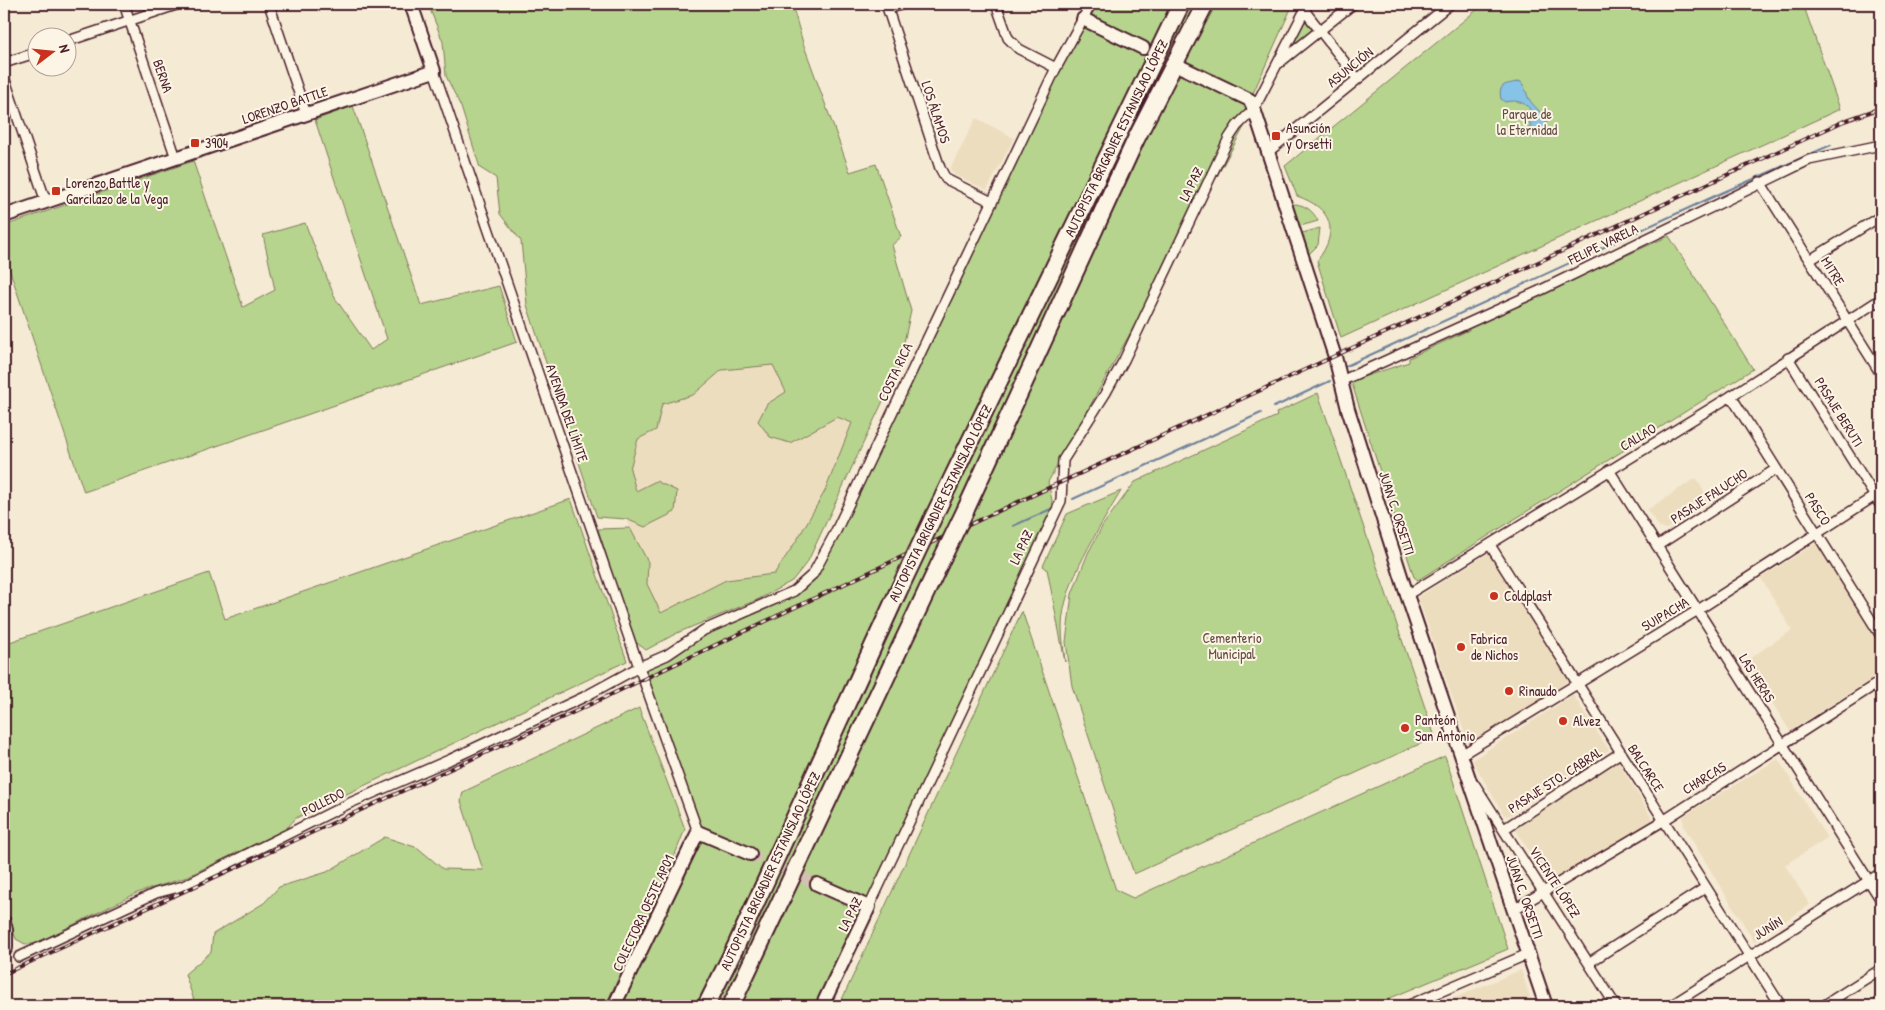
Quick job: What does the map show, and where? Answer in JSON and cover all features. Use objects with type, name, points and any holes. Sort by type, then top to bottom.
[{"type":"highway","name":"AUTOPISTA BRIGADIER ESTANISLAO LÓPEZ","points":[[706,1006],[736,946],[896,594],[1181,4]]},
{"type":"highway","name":"AUTOPISTA BRIGADIER ESTANISLAO LÓPEZ","points":[[731,1006],[966,509],[1136,139],[1205,4]]},
{"type":"street","name":"BERNA","points":[[124,4],[176,158]]},
{"type":"street","points":[[78,38],[179,4]]},
{"type":"street","points":[[269,4],[306,114]]},
{"type":"street","name":"AVENIDA DEL LÍMITE","points":[[410,4],[639,667],[698,832]]},
{"type":"street","points":[[887,6],[903,4]]},
{"type":"street","points":[[996,4],[1008,38],[1019,49],[1056,68]]},
{"type":"street","name":"COSTA RICA","points":[[639,667],[667,655],[704,630],[794,591],[813,574],[834,535],[1056,68],[1090,4]]},
{"type":"street","points":[[1276,66],[1353,4]]},
{"type":"street","name":"ASUNCIÓN","points":[[1268,152],[1450,4]]},
{"type":"street","name":"LOS ÁLAMOS","points":[[887,6],[940,168],[946,179],[992,202]]},
{"type":"street","points":[[1306,7],[1320,30],[1357,78]]},
{"type":"street","points":[[1276,66],[1306,7]]},
{"type":"street","points":[[1083,19],[1143,48]]},
{"type":"street","points":[[4,63],[28,55]]},
{"type":"street","name":"LA PAZ","points":[[822,1006],[1061,501],[1063,460],[1124,360],[1230,138],[1237,126],[1254,109],[1276,66]]},
{"type":"street","points":[[1181,67],[1250,100],[1254,109]]},
{"type":"street","name":"LORENZO BATTLE","points":[[4,216],[434,71]]},
{"type":"street","points":[[4,77],[46,202]]},
{"type":"street","name":"JUAN C. ORSETTI","points":[[1254,109],[1407,595],[1546,1006]]},
{"type":"street","name":"FELIPE VARELA","points":[[1341,381],[1539,291],[1760,182],[1809,160],[1881,144]]},
{"type":"street","name":"MITRE","points":[[1760,182],[1881,374]]},
{"type":"street","points":[[1810,260],[1881,216]]},
{"type":"street","name":"CALLAO","points":[[1407,595],[1731,396],[1881,299]]},
{"type":"street","name":"PASAJE BERUTI","points":[[1788,358],[1878,494],[1881,506]]},
{"type":"street","name":"PASCO","points":[[1731,396],[1881,636]]},
{"type":"street","name":"PASAJE FALUCHO","points":[[1657,546],[1776,469]]},
{"type":"street","name":"LAS HERAS","points":[[1609,470],[1881,900]]},
{"type":"street","name":"SUIPACHA","points":[[1461,755],[1698,610],[1878,494]]},
{"type":"street","name":"BALCARCE","points":[[1490,545],[1780,1006]]},
{"type":"street","name":"POLLEDO","points":[[19,957],[141,900],[183,886],[211,873],[350,803],[458,756],[584,697],[639,667]]},
{"type":"street","name":"CHARCAS","points":[[1513,910],[1663,821],[1881,681]]},
{"type":"street","name":"PASAJE STO. CABRAL","points":[[1504,829],[1620,754]]},
{"type":"street","name":"VICENTE LÓPEZ","points":[[1468,774],[1590,962],[1616,1006]]},
{"type":"street","points":[[698,832],[750,854]]},
{"type":"street","name":"COLECTORA OESTE AP01","points":[[614,1006],[698,832]]},
{"type":"street","name":"JUNÍN","points":[[1670,1006],[1881,874]]},
{"type":"street","points":[[818,884],[870,907]]},
{"type":"street","points":[[1590,962],[1705,888]]},
{"type":"street","points":[[4,922],[6,930],[4,948]]},
{"type":"street","points":[[1407,1006],[1528,954]]},
{"type":"street","points":[[1823,1006],[1881,969]]},
{"type":"shaded area","points":[[976,118],[1014,138],[987,190],[955,175],[950,169]]},
{"type":"shaded area","points":[[773,365],[786,392],[767,404],[790,443],[837,417],[852,423],[825,491],[797,540],[774,574],[726,580],[661,613],[647,584],[647,562],[626,519],[645,527],[630,469],[638,439],[656,430],[662,404],[693,395],[722,370]]},
{"type":"shaded area","points":[[1696,478],[1710,501],[1666,529],[1660,528],[1647,510]]},
{"type":"shaded area","points":[[1816,543],[1881,644],[1881,673],[1790,731],[1746,661],[1792,630],[1761,578]]},
{"type":"shaded area","points":[[1490,552],[1570,680],[1469,746],[1418,597]]},
{"type":"shaded area","points":[[1573,695],[1609,750],[1508,816],[1504,815],[1472,760]]},
{"type":"shaded area","points":[[1778,759],[1827,838],[1785,865],[1810,905],[1754,941],[1684,827],[1683,816]]},
{"type":"shaded area","points":[[1618,761],[1653,820],[1550,884],[1515,829]]},
{"type":"shaded area","points":[[1521,970],[1533,1006],[1435,1006]]},
{"type":"green space","points":[[428,4],[792,4],[803,43],[850,172],[876,164],[901,237],[892,245],[911,311],[898,369],[808,561],[792,581],[759,599],[677,633],[646,650],[633,640],[598,529],[630,528],[648,562],[647,584],[661,613],[726,580],[774,574],[797,540],[825,491],[852,423],[837,417],[790,443],[770,437],[758,421],[767,404],[786,392],[773,365],[722,370],[693,395],[662,404],[656,430],[638,439],[630,469],[636,491],[656,481],[677,491],[675,512],[645,527],[626,519],[597,517],[527,305],[521,241],[500,214],[496,178],[480,168],[461,107],[446,76],[443,42]]},
{"type":"green space","points":[[1091,4],[1293,4],[1250,100],[1254,109],[1048,482],[1053,505],[1043,535],[822,1006],[614,1006],[698,832],[639,667],[794,591],[813,574]]},
{"type":"green space","name":"Parque de la Eternidad","points":[[1484,4],[1803,4],[1840,109],[1341,338],[1317,261],[1328,240],[1329,222],[1325,214],[1318,207],[1297,196],[1285,166]]},
{"type":"green space","points":[[1303,21],[1306,21],[1312,29],[1311,33],[1298,43],[1295,42]]},
{"type":"green space","points":[[353,106],[421,305],[499,286],[517,342],[84,492],[4,253],[4,226],[193,161],[243,307],[275,290],[263,235],[305,223],[335,298],[371,350],[387,339],[315,120]]},
{"type":"green space","points":[[1296,204],[1309,210],[1318,221],[1297,227],[1290,205]]},
{"type":"green space","points":[[1320,228],[1318,245],[1307,256],[1299,234]]},
{"type":"green space","points":[[1669,236],[1753,369],[1418,580],[1414,577],[1351,381],[1409,362],[1409,358],[1469,330],[1468,327]]},
{"type":"green space","name":"Cementerio Municipal","points":[[1318,393],[1435,737],[1134,874],[1072,686],[1066,642],[1072,594],[1088,553],[1103,525],[1135,482],[1277,416],[1276,413]]},
{"type":"green space","points":[[1121,491],[1093,539],[1068,593],[1062,627],[1065,662],[1047,569],[1043,566],[1067,514]]},
{"type":"green space","points":[[571,499],[627,661],[296,818],[286,829],[184,878],[137,893],[35,944],[25,944],[16,939],[4,904],[4,644],[209,573],[225,619]]},
{"type":"green space","points":[[1022,611],[1116,890],[1133,898],[1445,756],[1508,949],[1371,1006],[839,1006]]},
{"type":"green space","points":[[639,708],[685,829],[662,888],[605,1006],[196,1006],[185,974],[211,952],[213,934],[264,903],[279,887],[327,872],[385,837],[418,848],[443,869],[483,870],[461,801],[463,792]]},
{"type":"water","points":[[1520,81],[1532,104],[1546,120],[1546,129],[1542,135],[1526,138],[1525,130],[1531,127],[1528,115],[1530,109],[1522,103],[1515,101],[1505,102],[1501,99],[1500,93],[1503,86]]},
{"type":"waterway","points":[[1344,367],[1717,195],[1831,145]]},
{"type":"waterway","points":[[1274,407],[1330,381]]},
{"type":"waterway","points":[[1073,499],[1261,413]]},
{"type":"waterway","points":[[1013,526],[1051,509]]},
{"type":"tunnel","points":[[750,854],[817,884]]},
{"type":"railway","points":[[4,974],[572,713],[990,515],[1844,121],[1881,108]]},
{"type":"place","name":"Asunción y Orsetti","points":[[1276,136]]},
{"type":"place","name":"3904","points":[[195,143]]},
{"type":"place","name":"Lorenzo Battle y Garcilazo de la Vega","points":[[56,191]]},
{"type":"place","name":"Coldplast","points":[[1494,596]]},
{"type":"place","name":"Fabrica de Nichos","points":[[1461,647]]},
{"type":"place","name":"Rinaudo","points":[[1509,691]]},
{"type":"place","name":"Alvez","points":[[1563,721]]},
{"type":"place","name":"Panteón San Antonio","points":[[1405,728]]}]
